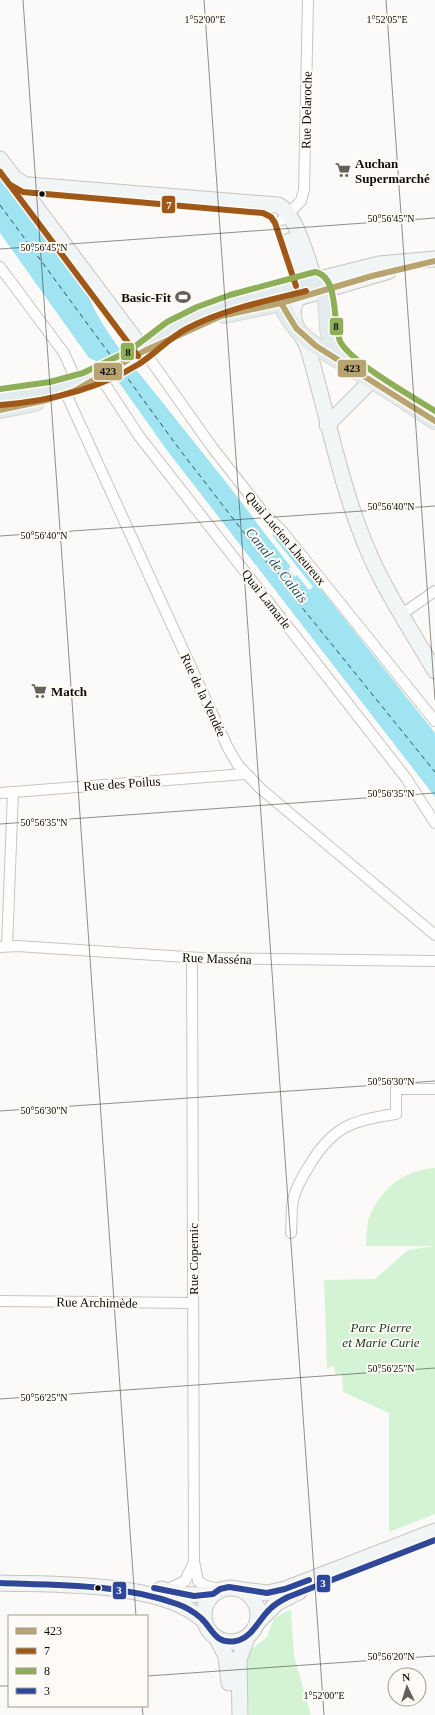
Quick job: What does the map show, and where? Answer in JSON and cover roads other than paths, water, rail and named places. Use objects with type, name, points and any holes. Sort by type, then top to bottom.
[{"type":"main road","points":[[144,351],[157,338],[175,326],[213,308],[315,287],[334,348],[368,377]]},
{"type":"main road","points":[[0,410],[14,408],[71,388],[144,351],[221,316],[282,303],[288,317],[298,332],[316,347],[368,377],[435,421]]},
{"type":"main road","points":[[0,397],[71,388]]},
{"type":"street","name":"Rue Delaroche","points":[[285,217],[301,201],[304,190],[308,0]]},
{"type":"street","points":[[0,159],[144,351]]},
{"type":"street","points":[[14,178],[29,185],[262,204],[275,209],[285,217],[315,287]]},
{"type":"street","points":[[282,303],[297,298],[315,287],[372,276],[435,260]]},
{"type":"street","name":"Rue de la Vendée","points":[[0,267],[64,353],[71,388],[209,708],[235,760],[245,774],[435,935]]},
{"type":"street","points":[[297,298],[293,315],[298,332],[307,345],[327,425],[365,544],[378,571],[435,670]]},
{"type":"street","name":"Quai Lucien Lheureux","points":[[144,351],[212,447],[263,512],[286,536],[435,721]]},
{"type":"street","name":"Quai Lamarle","points":[[99,375],[139,436],[406,778],[435,823]]},
{"type":"street","points":[[327,425],[368,377]]},
{"type":"street","points":[[402,614],[435,591]]},
{"type":"street","name":"Rue des Poilus","points":[[0,793],[245,774]]},
{"type":"street","points":[[4,947],[13,792]]},
{"type":"street","name":"Rue Masséna","points":[[4,947],[192,958],[435,961]]},
{"type":"street","name":"Rue Copernic","points":[[192,958],[194,1561],[198,1581],[217,1592]]},
{"type":"street","points":[[291,1233],[293,1199],[300,1181],[317,1153],[333,1135],[352,1123],[372,1117],[396,1114],[396,1089],[435,1089]]},
{"type":"street","name":"Rue Archimède","points":[[0,1302],[193,1303]]},
{"type":"street","points":[[82,1587],[131,1586],[165,1590],[188,1595],[217,1592],[232,1587],[267,1593],[285,1589],[435,1531]]},
{"type":"street","points":[[240,1715],[238,1664],[241,1651],[248,1636],[268,1610],[288,1597],[435,1540]]},
{"type":"street","name":"Rue Copernic","points":[[165,1590],[177,1586],[185,1581],[190,1573],[194,1561]]},
{"type":"street","points":[[0,1583],[82,1587],[126,1591],[150,1595],[183,1606],[204,1621],[209,1630],[216,1637],[227,1660],[230,1715]]},
{"type":"street","points":[[243,1590],[251,1596],[256,1604],[258,1613],[257,1623]]},
{"type":"street","points":[[204,1621],[205,1606],[217,1592]]},
{"type":"street","points":[[216,1637],[230,1642],[240,1640],[248,1636]]},
{"type":"water","name":"Canal de Calais","points":[[0,179],[88,295],[102,323],[129,361],[227,483],[266,535],[278,535],[435,733],[435,797],[166,449],[103,360],[98,362],[89,358],[0,233]]},
{"type":"place","name":"Auchan Supermarché","points":[[343,170]]},
{"type":"place","name":"Basic-Fit","points":[[183,297]]},
{"type":"place","name":"Match","points":[[39,691]]},
{"type":"park label","name":"Parc Pierre et Marie Curie","points":[[381,1334]]}]
